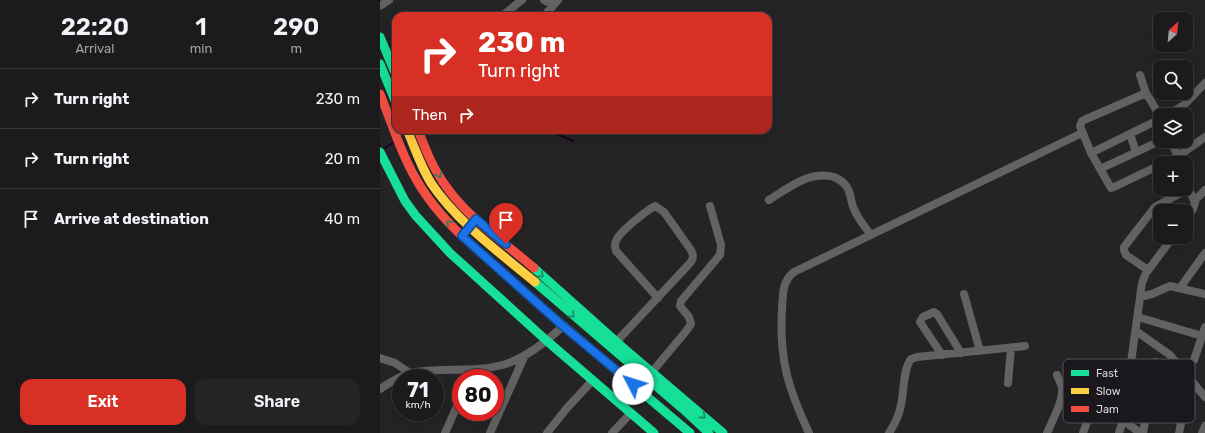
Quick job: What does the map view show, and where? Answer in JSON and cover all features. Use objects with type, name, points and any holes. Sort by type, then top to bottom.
[{"type":"main road","points":[[380,37],[392,66]]},
{"type":"main road","points":[[380,64],[392,93]]},
{"type":"main road","points":[[380,94],[392,124]]},
{"type":"main road","points":[[396,134],[418,184],[449,224],[563,326],[690,433]]},
{"type":"main road","points":[[411,134],[449,190],[476,219],[723,433]]},
{"type":"main road","points":[[418,134],[421,164],[432,184],[452,209],[683,408],[709,433]]},
{"type":"main road","points":[[382,156],[405,201],[420,221],[450,253],[592,380],[654,433]]},
{"type":"main road","points":[[462,236],[476,219]]},
{"type":"street","points":[[380,6],[388,0]]},
{"type":"street","points":[[507,12],[522,0]]},
{"type":"street","points":[[544,0],[556,3],[548,12]]},
{"type":"street","points":[[1140,74],[1146,93],[1155,108]]},
{"type":"street","points":[[1179,108],[1185,104],[1205,82]]},
{"type":"street","points":[[1146,93],[1084,120],[1080,126],[1091,153],[1108,186],[1112,188],[1153,168]]},
{"type":"street","points":[[1091,153],[1153,122]]},
{"type":"street","points":[[809,433],[791,392],[783,358],[781,331],[782,296],[788,278],[794,272],[1082,133]]},
{"type":"street","points":[[1130,134],[1136,152]]},
{"type":"street","points":[[1184,156],[1205,137]]},
{"type":"street","points":[[1100,169],[1153,144]]},
{"type":"street","points":[[769,200],[800,181],[812,176],[831,176],[838,179],[848,189],[856,213],[871,235]]},
{"type":"street","points":[[1195,200],[1205,190]]},
{"type":"street","points":[[1148,270],[1126,254],[1124,247],[1155,207],[1171,196]]},
{"type":"street","points":[[1193,196],[1195,200],[1195,206],[1193,209]]},
{"type":"street","points":[[618,341],[658,298],[691,262],[693,257],[690,250],[664,212],[655,206],[621,233],[616,240],[614,247],[658,298]]},
{"type":"street","points":[[652,372],[691,324],[689,317],[680,306],[681,301],[720,255],[721,245],[710,206]]},
{"type":"street","points":[[1132,359],[1142,283],[1148,270],[1168,244]]},
{"type":"street","points":[[1180,288],[1203,258]]},
{"type":"street","points":[[1140,297],[1152,294],[1170,286],[1205,294]]},
{"type":"street","points":[[964,294],[980,351]]},
{"type":"street","points":[[942,354],[920,322],[923,317],[934,312],[937,314],[961,353]]},
{"type":"street","points":[[1138,317],[1202,336]]},
{"type":"street","points":[[480,369],[500,366],[512,362],[547,340],[563,326]]},
{"type":"street","points":[[1194,359],[1205,326]]},
{"type":"street","points":[[1136,331],[1166,352],[1172,359]]},
{"type":"street","points":[[889,433],[898,417],[909,362],[914,358],[1025,346]]},
{"type":"street","points":[[1008,383],[1011,348]]},
{"type":"street","points":[[490,433],[524,355]]},
{"type":"street","points":[[380,358],[395,363],[403,369]]},
{"type":"street","points":[[1047,433],[1062,395],[1061,385],[1056,375]]},
{"type":"street","points":[[547,433],[592,380]]},
{"type":"street","points":[[380,389],[392,382]]},
{"type":"street","points":[[1195,385],[1205,397]]},
{"type":"street","points":[[612,433],[631,413]]},
{"type":"street","points":[[445,433],[452,418]]},
{"type":"street","points":[[1083,433],[1087,423]]},
{"type":"street","points":[[1119,433],[1122,423]]},
{"type":"street","points":[[1127,423],[1141,433],[1143,423]]},
{"type":"street","points":[[1178,433],[1180,423]]},
{"type":"street","points":[[1202,433],[1205,426]]},
{"type":"waterway","points":[[556,134],[573,141]]},
{"type":"waterway","points":[[383,149],[393,143]]},
{"type":"traffic: fast","points":[[380,37],[392,66]]},
{"type":"traffic: fast","points":[[380,64],[392,93]]},
{"type":"traffic: fast","points":[[380,152],[405,201],[416,216],[450,253],[547,341],[654,433]]},
{"type":"traffic: fast","points":[[482,254],[547,312],[690,433]]},
{"type":"traffic: fast","points":[[534,268],[628,352],[723,433]]},
{"type":"traffic: fast","points":[[535,282],[709,433]]},
{"type":"traffic: slow","points":[[409,134],[424,170],[441,197],[479,236],[535,282]]},
{"type":"traffic: jam","points":[[380,94],[392,125]]},
{"type":"traffic: jam","points":[[396,134],[409,166],[422,189],[449,223],[482,254]]},
{"type":"traffic: jam","points":[[420,134],[435,170],[452,195],[486,228],[534,268]]},
{"type":"route","points":[[506,244],[476,219],[462,236],[563,326],[633,384]]}]
